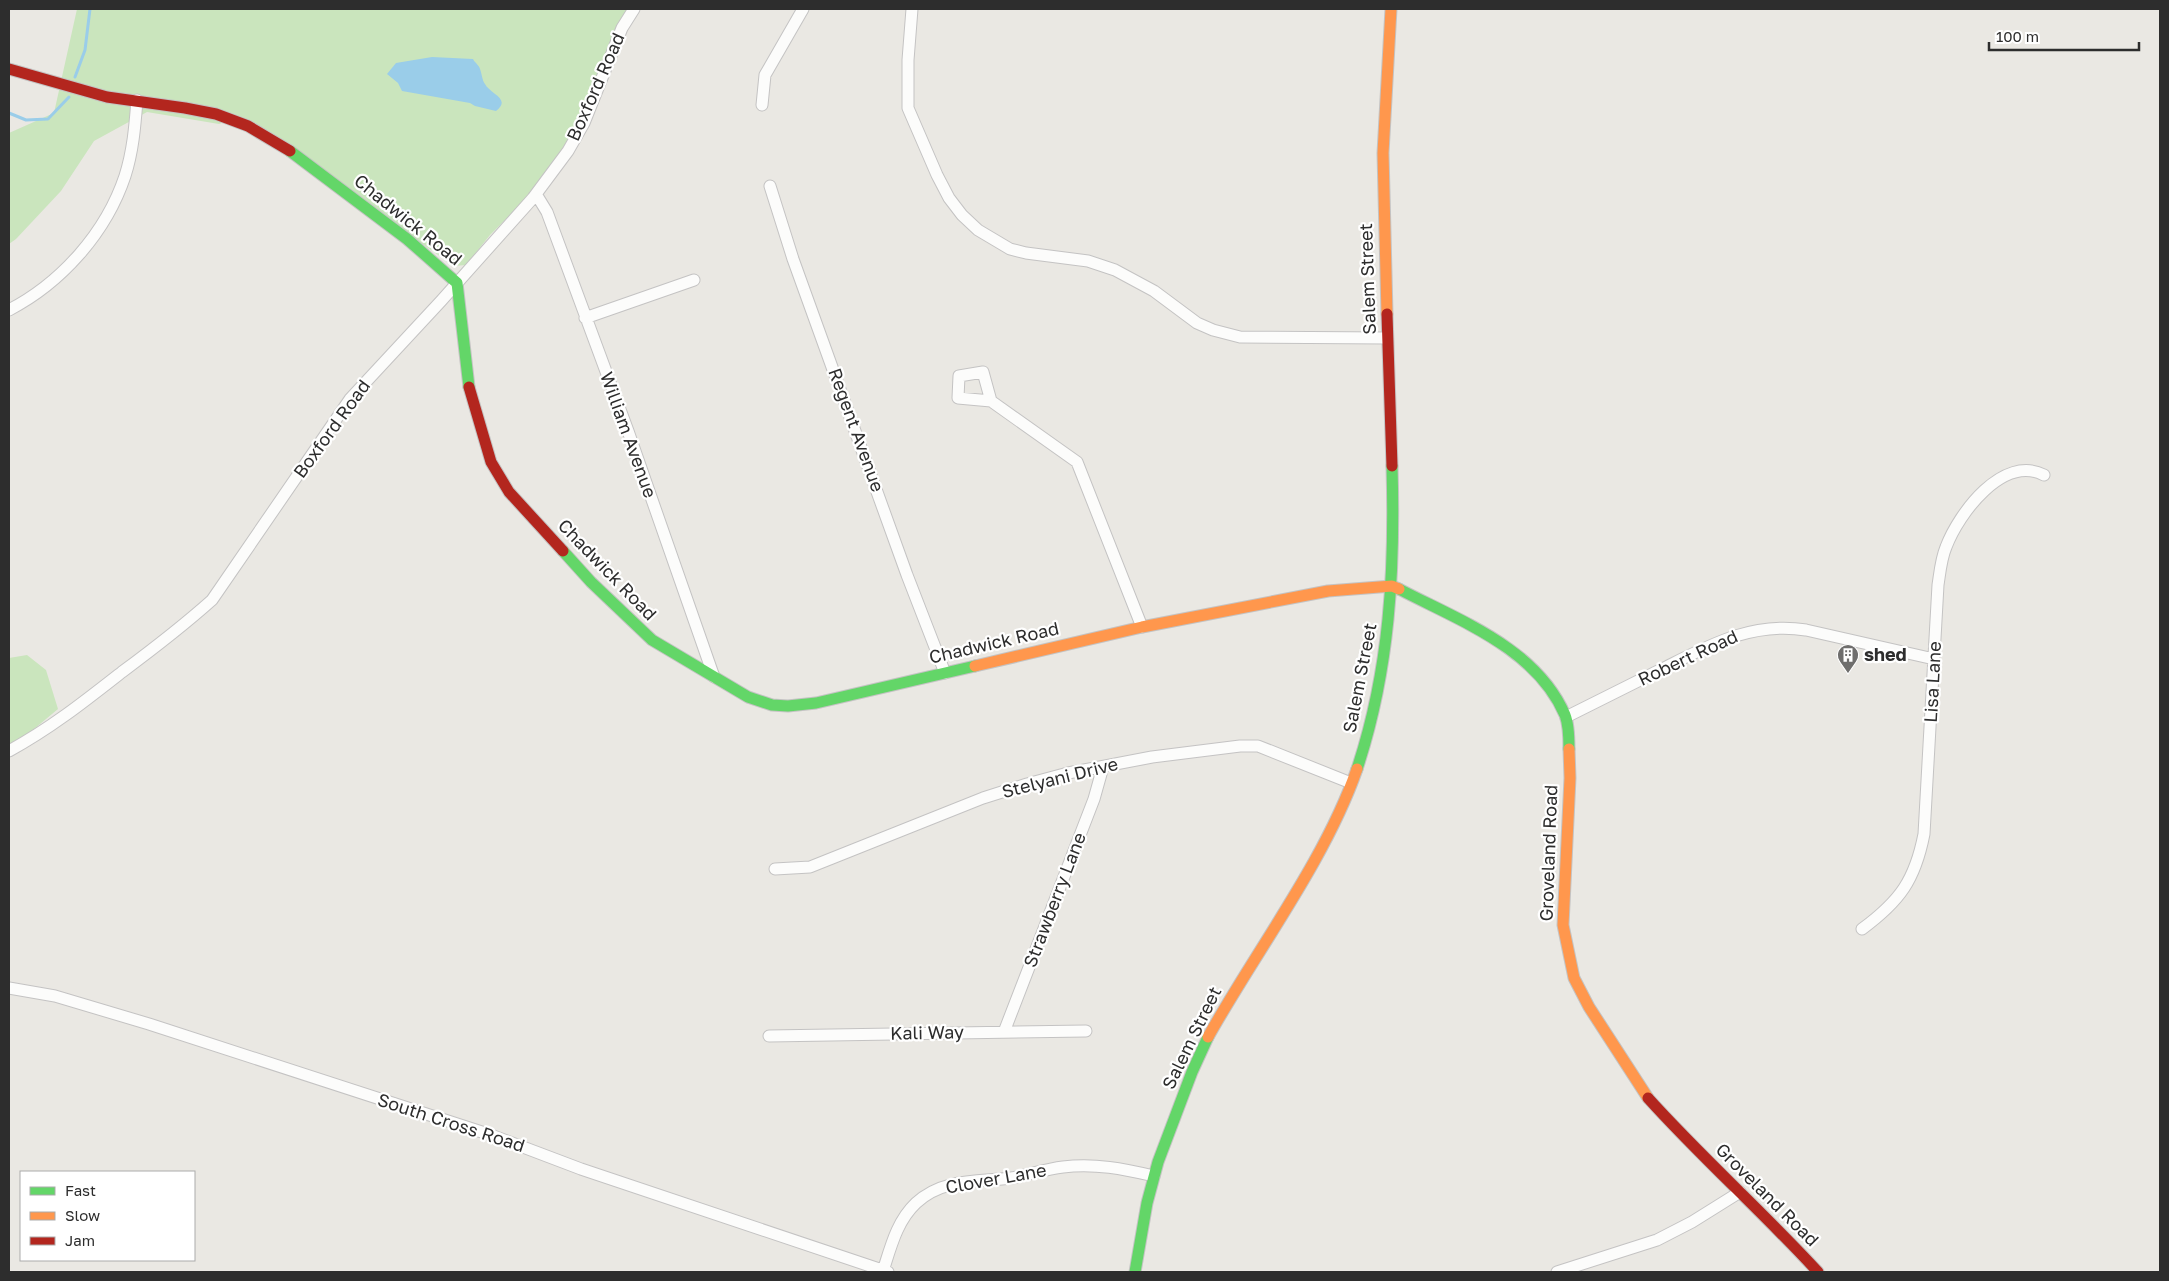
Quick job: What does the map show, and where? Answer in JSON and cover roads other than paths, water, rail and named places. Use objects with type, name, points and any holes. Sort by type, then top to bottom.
[{"type":"main road","name":"Salem Street","points":[[1135,1272],[1154,1176],[1185,1088],[1205,1042],[1240,978],[1311,865],[1352,783],[1368,737],[1386,656],[1392,586],[1391,458],[1383,175],[1390,9]]},
{"type":"main road","name":"Chadwick Road","points":[[9,69],[109,97],[174,105],[228,118],[274,139],[381,219],[457,283],[465,362],[472,401],[491,462],[502,482],[585,575],[632,622],[664,649],[748,697],[772,705],[788,706],[816,703],[1142,628],[1297,596],[1328,591],[1392,586]]},
{"type":"main road","name":"Groveland Road","points":[[1392,586],[1467,623],[1509,648],[1522,658],[1551,690],[1566,717],[1569,741],[1570,778],[1563,924],[1574,978],[1589,1007],[1644,1092],[1677,1130],[1818,1272]]},
{"type":"street","name":"Boxford Road","points":[[9,751],[44,732],[68,715],[192,618],[212,600],[350,399],[536,194],[568,151],[584,123],[622,28],[634,9]]},
{"type":"street","points":[[762,105],[764,74],[803,9]]},
{"type":"street","points":[[912,9],[912,32],[908,60],[908,108],[926,153],[949,198],[962,215],[978,230],[1010,249],[1026,253],[1088,261],[1115,270],[1154,290],[1197,323],[1225,334],[1240,337],[1387,338]]},
{"type":"street","points":[[9,310],[28,300],[56,279],[97,232],[125,176],[135,130],[137,100]]},
{"type":"street","name":"Regent Avenue","points":[[770,186],[793,259],[944,673]]},
{"type":"street","name":"William Avenue","points":[[536,194],[547,212],[628,431],[714,678]]},
{"type":"street","points":[[585,318],[694,280]]},
{"type":"street","points":[[991,401],[1077,462],[1142,628]]},
{"type":"street","name":"Lisa Lane","points":[[1862,929],[1884,911],[1904,889],[1914,874],[1920,857],[1924,834],[1941,564],[1946,548],[1961,518],[1980,495],[2008,474],[2025,469],[2034,470],[2044,475]]},
{"type":"street","name":"Robert Road","points":[[1566,717],[1731,636],[1760,629],[1790,627],[1934,660]]},
{"type":"street","name":"Stelyani Drive","points":[[775,869],[810,867],[984,798],[1027,784],[1068,773],[1197,751],[1258,746],[1352,783]]},
{"type":"street","name":"Strawberry Lane","points":[[1004,1032],[1094,799],[1103,767]]},
{"type":"street","name":"South Cross Road","points":[[9,988],[55,996],[149,1024],[483,1132],[581,1169],[886,1271]]},
{"type":"street","name":"Kali Way","points":[[769,1036],[1086,1031]]},
{"type":"street","name":"Clover Lane","points":[[886,1271],[895,1234],[905,1214],[918,1201],[933,1191],[949,1184],[1012,1178],[1065,1167],[1116,1167],[1154,1176]]},
{"type":"street","points":[[1557,1272],[1656,1240],[1692,1222],[1740,1192]]},
{"type":"water","points":[[432,57],[473,59],[479,68],[485,84],[501,100],[500,107],[496,111],[470,103],[402,91],[398,83],[387,74],[396,63]]},
{"type":"waterway","points":[[75,77],[85,50],[90,9]]},
{"type":"waterway","points":[[9,113],[26,120],[48,119],[69,97]]},
{"type":"place","name":"shed","points":[[1848,674]]}]
